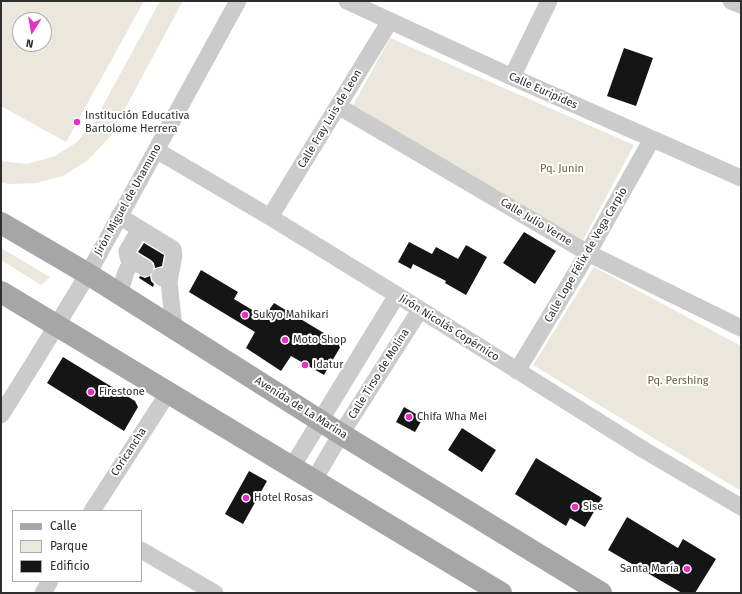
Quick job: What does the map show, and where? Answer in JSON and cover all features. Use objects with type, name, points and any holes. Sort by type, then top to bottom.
[{"type":"main road","name":"Avenida de La Marina","points":[[1,223],[88,274],[341,434],[601,593]]},
{"type":"main road","points":[[1,292],[501,593]]},
{"type":"street","name":"Jirón Miguel de Unamuno","points":[[1,415],[88,274],[238,1]]},
{"type":"street","name":"Calle Euripides","points":[[347,1],[512,77],[741,178]]},
{"type":"street","points":[[512,77],[550,1]]},
{"type":"street","points":[[731,1],[741,5]]},
{"type":"street","name":"Calle Fray Luis de Leon","points":[[270,217],[390,20]]},
{"type":"street","name":"Calle Julio Verne","points":[[338,106],[588,253],[741,328]]},
{"type":"street","name":"Calle Lope Félix de Vega Carpio","points":[[517,371],[588,253],[652,139]]},
{"type":"street","name":"Jirón Nicolás Copérnico","points":[[156,150],[270,217],[644,450],[741,507]]},
{"type":"street","points":[[119,216],[173,249],[174,255],[165,279],[174,328]]},
{"type":"street","points":[[119,294],[126,272],[138,264],[128,257],[127,250],[140,229]]},
{"type":"street","points":[[292,467],[397,295]]},
{"type":"street","name":"Calle Tirso de Molina","points":[[314,480],[341,434],[420,310]]},
{"type":"street","name":"Coricancha","points":[[93,510],[168,393]]},
{"type":"street","points":[[142,551],[215,593]]},
{"type":"street","points":[[43,593],[49,582]]},
{"type":"green space","points":[[1,1],[144,1],[66,142],[1,106]]},
{"type":"green space","points":[[160,1],[183,1],[109,138],[88,160],[63,176],[36,183],[9,184],[1,182],[1,161],[27,164],[55,156],[77,142],[94,122]]},
{"type":"green space","name":"Pq. Junin","points":[[390,38],[634,145],[583,240],[352,107]]},
{"type":"green space","points":[[1,248],[50,277],[41,285],[1,260]]},
{"type":"green space","name":"Pq. Pershing","points":[[594,267],[741,346],[741,491],[533,365]]},
{"type":"building","points":[[624,48],[653,58],[636,106],[607,96]]},
{"type":"building","points":[[524,232],[556,251],[535,284],[503,263]]},
{"type":"building","points":[[409,242],[432,254],[436,247],[458,259],[466,245],[487,257],[466,295],[445,283],[446,281],[413,264],[411,269],[398,262]]},
{"type":"building","points":[[144,243],[164,255],[162,266],[155,268],[154,263],[151,260],[138,252]]},
{"type":"building","points":[[201,270],[238,292],[234,299],[264,317],[274,303],[342,344],[324,375],[291,356],[281,371],[246,348],[255,332],[189,292]]},
{"type":"building","points":[[140,276],[145,278],[150,276],[151,281],[154,284],[153,287],[139,278]]},
{"type":"building","name":"Firestone","points":[[63,357],[135,401],[138,407],[124,431],[47,383]]},
{"type":"building","points":[[404,407],[423,418],[415,432],[396,422]]},
{"type":"building","points":[[462,428],[496,450],[482,472],[448,450]]},
{"type":"building","points":[[536,458],[602,498],[585,527],[570,518],[566,526],[515,494]]},
{"type":"building","name":"Hotel Rosas","points":[[249,471],[267,481],[243,524],[225,514]]},
{"type":"building","points":[[627,517],[678,548],[683,539],[716,559],[695,593],[682,593],[608,550]]},
{"type":"place","name":"Institución Educativa Bartolome Herrera","points":[[77,122]]},
{"type":"place","name":"Sukyo Mahikari","points":[[245,315]]},
{"type":"place","name":"Moto Shop","points":[[285,340]]},
{"type":"place","name":"Idatur","points":[[305,365]]},
{"type":"place","name":"Firestone","points":[[91,392]]},
{"type":"place","name":"Chifa Wha Mei","points":[[409,417]]},
{"type":"place","name":"Hotel Rosas","points":[[246,498]]},
{"type":"place","name":"Sise","points":[[575,507]]},
{"type":"place","name":"Santa María","points":[[687,569]]}]
